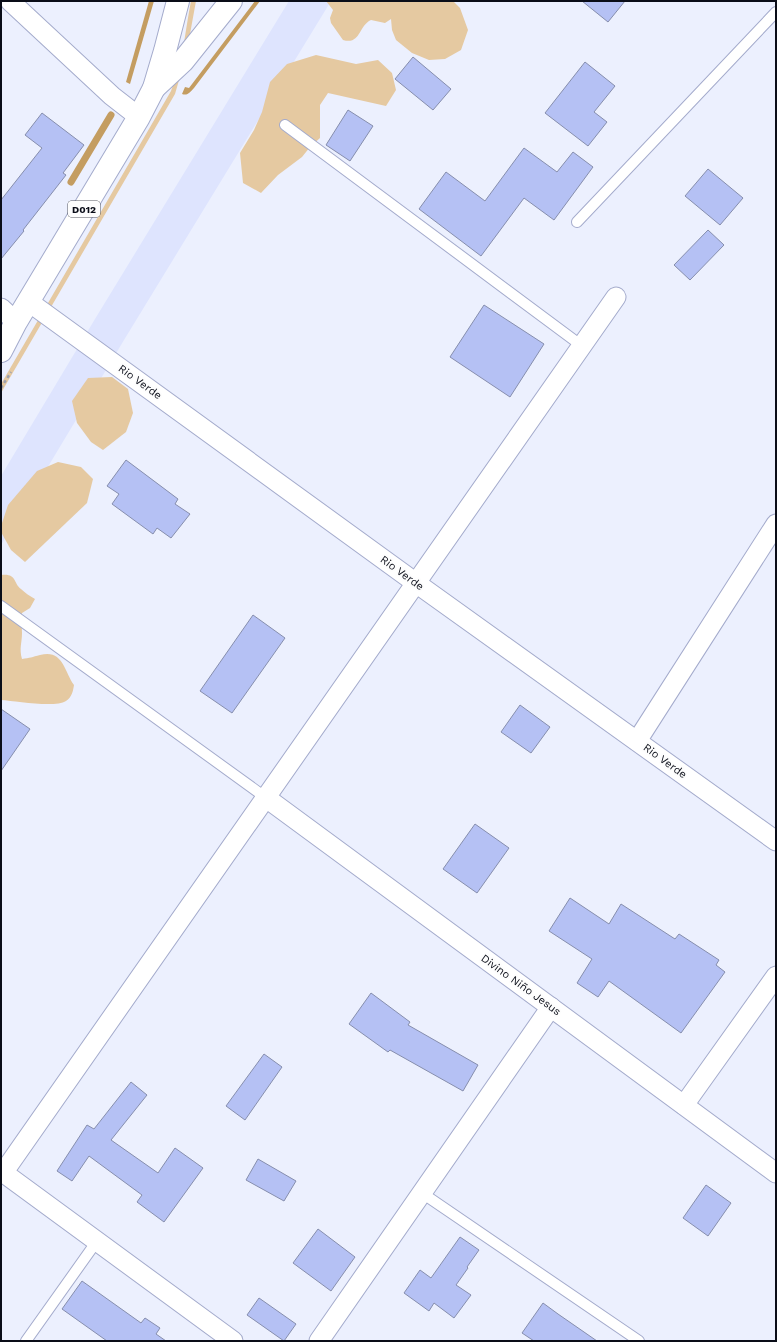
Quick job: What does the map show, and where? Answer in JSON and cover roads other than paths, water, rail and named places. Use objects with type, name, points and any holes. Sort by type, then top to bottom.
[{"type":"main road","name":"D012","points":[[1,351],[9,315],[29,302],[140,117],[154,88],[178,1]]},
{"type":"main road","points":[[154,88],[183,61],[231,1]]},
{"type":"street","points":[[10,1],[112,96],[140,117]]},
{"type":"street","points":[[233,1341],[2,1172],[616,297]]},
{"type":"street","name":"Rio Verde","points":[[29,302],[416,583],[776,841]]},
{"type":"street","points":[[637,741],[776,524]]},
{"type":"street","name":"Divino Niño Jesus","points":[[265,797],[776,1173]]},
{"type":"street","points":[[684,1105],[776,976]]},
{"type":"street","points":[[319,1341],[551,1007]]},
{"type":"lane","points":[[577,222],[776,12]]},
{"type":"lane","points":[[285,125],[582,346]]},
{"type":"lane","points":[[1,606],[265,797]]},
{"type":"lane","points":[[422,1193],[639,1341]]},
{"type":"lane","points":[[26,1341],[97,1241]]},
{"type":"waterway","points":[[71,182],[111,115]]}]
